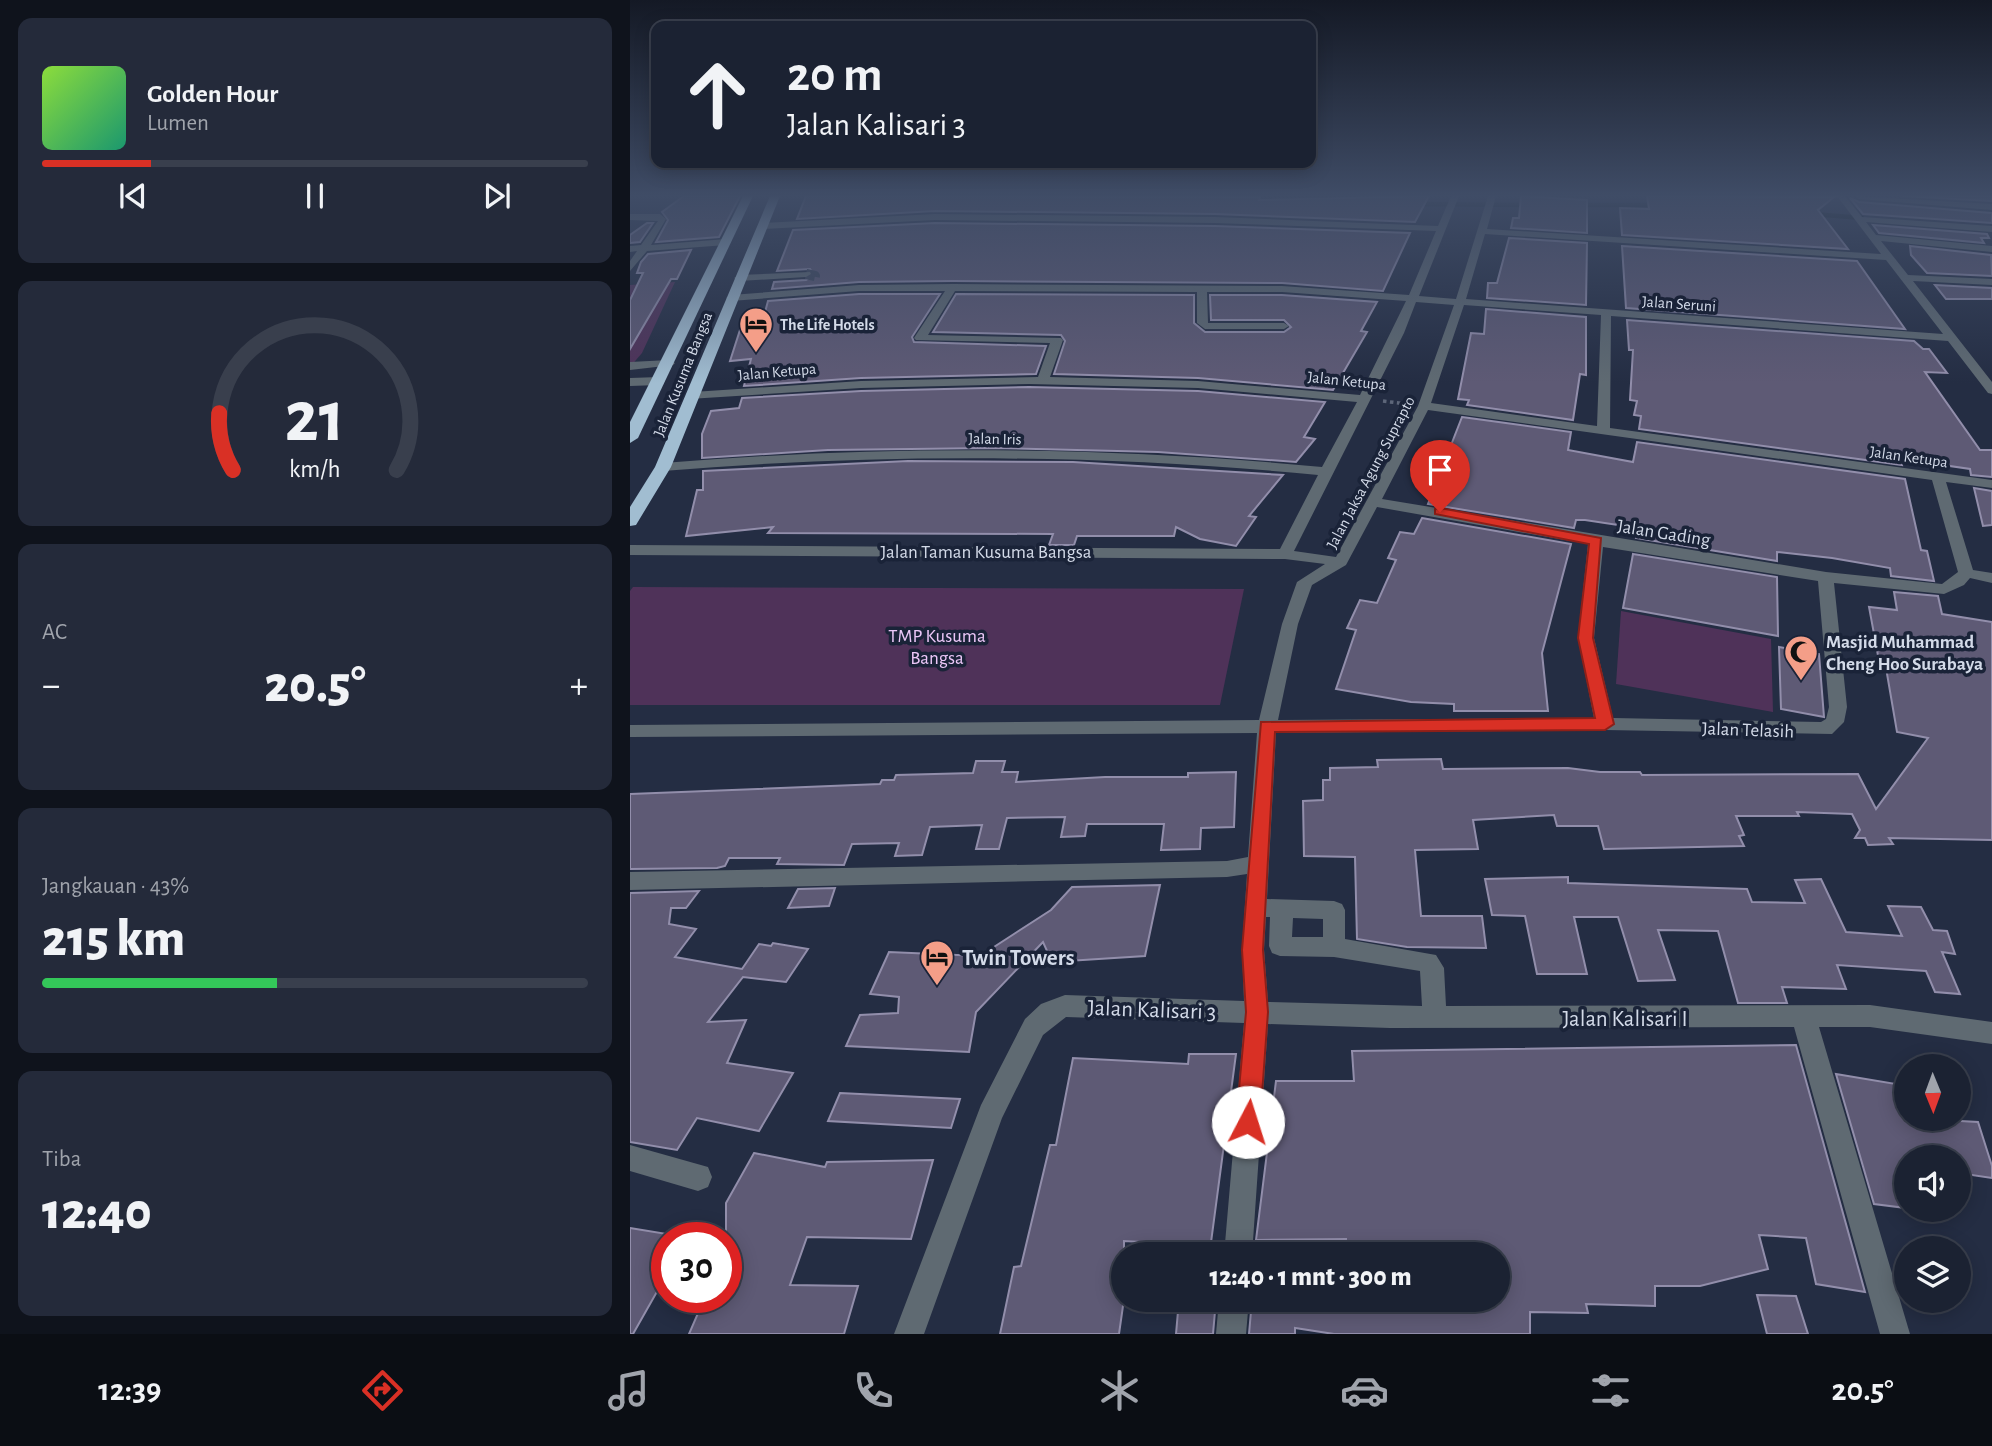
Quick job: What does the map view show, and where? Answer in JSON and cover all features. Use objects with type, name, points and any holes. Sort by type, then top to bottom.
[{"type":"highway","name":"Jalan Kusuma Bangsa","points":[[630,438],[656,386],[729,258]]},
{"type":"highway","name":"Jalan Kusuma Bangsa","points":[[630,521],[663,467],[693,396],[740,278],[736,258]]},
{"type":"street","name":"Jalan Jaksa Agung Suprapto","points":[[1285,554],[1398,333],[1428,258]]},
{"type":"street","name":"Jalan Jaksa Agung Suprapto","points":[[1341,562],[1424,406],[1474,258]]},
{"type":"street","points":[[1889,258],[1992,390]]},
{"type":"street","points":[[740,278],[811,282]]},
{"type":"street","points":[[1905,278],[1992,282]]},
{"type":"street","name":"Jalan Seruni","points":[[731,298],[811,282],[953,287],[1282,289],[1954,338]]},
{"type":"street","points":[[953,287],[919,338],[1057,340],[1042,382]]},
{"type":"street","points":[[1202,288],[1202,323],[1205,326],[1284,326]]},
{"type":"street","points":[[1603,431],[1606,313]]},
{"type":"street","points":[[630,366],[669,363]]},
{"type":"street","points":[[630,382],[656,386]]},
{"type":"street","name":"Jalan Ketupa","points":[[693,396],[884,382],[1042,382],[1229,386],[1365,399]]},
{"type":"street","points":[[630,394],[656,386]]},
{"type":"street","name":"Jalan Ketupa","points":[[1424,406],[1992,484]]},
{"type":"street","name":"Jalan Iris","points":[[663,467],[810,456],[939,455],[1163,458],[1327,472]]},
{"type":"street","points":[[1938,478],[1966,573]]},
{"type":"street","name":"Jalan Gading","points":[[1372,502],[1826,577]]},
{"type":"street","points":[[1596,541],[1586,638],[1605,724]]},
{"type":"street","name":"Jalan Taman Kusuma Bangsa","points":[[630,551],[1285,554],[1341,562]]},
{"type":"street","points":[[1285,554],[1305,582]]},
{"type":"street","points":[[1238,1242],[1257,1012],[1253,950],[1267,726],[1290,624],[1305,582],[1341,562]]},
{"type":"street","points":[[1826,577],[1944,589],[1958,582],[1966,573]]},
{"type":"street","points":[[1966,573],[1992,578]]},
{"type":"street","name":"Jalan Telasih","points":[[1267,726],[1605,724],[1825,729],[1835,722],[1838,707],[1826,577]]},
{"type":"street","points":[[630,731],[1267,726]]},
{"type":"street","points":[[630,881],[1227,869],[1258,864]]},
{"type":"street","points":[[1256,908],[1334,911],[1334,947]]},
{"type":"street","points":[[1282,909],[1279,946],[1334,947],[1427,962],[1432,968],[1435,1017]]},
{"type":"street","name":"Jalan Kalisari 3","points":[[909,1334],[990,1114],[1040,1020],[1065,1006],[1257,1012]]},
{"type":"street","name":"Jalan Kalisari I","points":[[1257,1012],[1435,1017],[1870,1016],[1992,1033]]},
{"type":"street","points":[[1804,1018],[1895,1334]]},
{"type":"street","points":[[630,1158],[698,1177]]},
{"type":"street","points":[[1231,1334],[1233,1312]]},
{"type":"path","name":"Jalan Ketupa","points":[[1365,399],[1424,406]]},
{"type":"green space","points":[[675,282],[642,353],[630,367],[630,285]]},
{"type":"green space","name":"TMP Kusuma Bangsa","points":[[633,587],[1244,589],[1220,705],[630,705],[630,591]]},
{"type":"green space","points":[[1621,611],[1771,639],[1773,712],[1616,684]]},
{"type":"building","points":[[644,258],[687,258],[677,279],[671,279],[630,349],[630,300],[643,273],[637,273]]},
{"type":"building","points":[[782,258],[1398,258],[1383,291],[1282,283],[953,281],[859,282],[772,289],[774,282],[806,280],[814,275],[810,269],[777,271]]},
{"type":"building","points":[[1504,258],[1587,258],[1586,305],[1487,298],[1488,283],[1497,283]]},
{"type":"building","points":[[1623,258],[1814,258],[1857,261],[1905,329],[1626,308]]},
{"type":"building","points":[[1914,258],[1991,258],[1992,276],[1927,273]]},
{"type":"building","points":[[1935,285],[1992,288],[1992,299],[1946,299]]},
{"type":"building","points":[[859,294],[940,294],[912,337],[914,342],[1046,346],[1036,374],[861,378],[744,386],[751,359],[730,361],[740,330],[761,327],[768,301]]},
{"type":"building","points":[[956,294],[1194,295],[1194,323],[1205,332],[1284,332],[1291,327],[1284,320],[1211,320],[1210,295],[1282,295],[1377,302],[1361,331],[1367,332],[1333,390],[1198,378],[1054,374],[1065,341],[1061,335],[933,332]]},
{"type":"building","points":[[1486,309],[1586,317],[1586,375],[1580,374],[1573,420],[1467,405],[1469,400],[1458,399],[1471,333],[1484,334]]},
{"type":"building","points":[[1627,320],[1914,341],[1923,349],[1929,349],[1947,373],[1925,372],[1980,450],[1992,450],[1992,477],[1971,475],[1970,469],[1901,459],[1902,465],[1639,429],[1641,416],[1634,415],[1637,401],[1630,400],[1633,350],[1629,350]]},
{"type":"building","points":[[1029,387],[1198,391],[1325,402],[1304,437],[1315,439],[1296,462],[1158,452],[993,448],[828,450],[702,458],[702,434],[711,411],[739,408],[742,398],[861,391]]},
{"type":"building","points":[[1462,417],[1571,432],[1568,450],[1633,462],[1637,442],[1905,479],[1921,550],[1927,551],[1934,581],[1891,576],[1890,568],[1832,558],[1777,552],[1777,561],[1636,538],[1638,528],[1576,520],[1574,528],[1428,504]]},
{"type":"building","points":[[908,461],[1073,462],[1283,475],[1249,516],[1256,517],[1236,546],[1200,539],[1176,527],[1174,536],[1077,536],[1074,545],[1049,545],[1053,534],[768,533],[773,527],[686,536],[697,490],[703,490],[703,471]]},
{"type":"building","points":[[1974,488],[1992,491],[1992,525],[1983,526]]},
{"type":"building","points":[[1422,518],[1571,544],[1542,653],[1548,711],[1454,711],[1454,704],[1411,702],[1336,689],[1356,630],[1347,628],[1360,600],[1377,603],[1396,560],[1388,558],[1400,532],[1414,534]]},
{"type":"building","points":[[1633,554],[1777,577],[1778,636],[1623,608]]},
{"type":"building","points":[[1894,592],[1938,596],[1942,614],[1992,622],[1992,840],[1889,838],[1893,844],[1868,845],[1865,838],[1855,838],[1860,830],[1852,814],[1797,812],[1799,816],[1736,816],[1744,835],[1739,836],[1744,846],[1604,849],[1598,826],[1557,826],[1554,815],[1473,820],[1478,849],[1415,850],[1421,916],[1482,916],[1486,948],[1407,947],[1357,939],[1355,857],[1304,856],[1303,801],[1323,800],[1323,780],[1330,780],[1330,768],[1378,767],[1377,760],[1441,759],[1443,769],[1568,768],[1600,772],[1640,772],[1642,775],[1858,774],[1876,809],[1928,738],[1897,732],[1885,662],[1879,661],[1869,607],[1897,610]]},
{"type":"building","name":"Masjid Muhammad Cheng Hoo Surabaya","points":[[1779,647],[1819,654],[1824,717],[1781,709]]},
{"type":"building","points":[[976,761],[1005,761],[1002,772],[1018,772],[1016,782],[1105,777],[1188,777],[1188,773],[1236,772],[1234,827],[1201,828],[1200,849],[1161,850],[1164,824],[1087,824],[1085,836],[1061,837],[1065,817],[1007,818],[999,849],[976,849],[982,825],[930,827],[922,855],[895,856],[899,843],[852,844],[844,865],[777,864],[780,858],[729,858],[725,866],[717,868],[630,869],[630,794],[880,784],[882,780],[894,780],[896,775],[973,773]]},
{"type":"building","points":[[1568,877],[1568,883],[1747,889],[1752,902],[1805,903],[1795,880],[1821,879],[1846,932],[1902,936],[1888,906],[1921,907],[1933,930],[1947,931],[1955,954],[1942,952],[1960,994],[1935,992],[1926,971],[1837,965],[1846,989],[1782,987],[1787,1003],[1738,1003],[1718,931],[1658,930],[1675,980],[1638,981],[1618,917],[1574,917],[1587,974],[1537,974],[1525,916],[1492,915],[1485,879]]},
{"type":"building","name":"Twin Towers","points":[[1160,885],[1145,956],[1052,962],[1043,942],[976,1012],[969,1052],[846,1046],[860,1015],[898,1013],[899,997],[870,994],[889,952],[980,956],[1051,910],[1072,887]]},
{"type":"building","points":[[835,888],[829,906],[788,908],[798,889]]},
{"type":"building","points":[[699,891],[686,908],[671,908],[669,924],[696,929],[675,957],[742,969],[759,944],[771,946],[773,943],[808,949],[786,982],[743,977],[708,1022],[746,1020],[727,1063],[793,1073],[759,1131],[697,1118],[677,1150],[630,1142],[630,893]]},
{"type":"building","points":[[1796,1045],[1865,1292],[1816,1284],[1806,1238],[1759,1235],[1768,1269],[1700,1286],[1655,1286],[1655,1306],[1586,1304],[1588,1313],[1530,1312],[1530,1334],[1334,1334],[1295,1328],[1295,1334],[1249,1334],[1251,1312],[1510,1312],[1510,1242],[1256,1240],[1276,1081],[1354,1081],[1352,1051]]},
{"type":"building","points":[[1189,1054],[1236,1054],[1211,1242],[1111,1242],[1111,1312],[1122,1312],[1119,1334],[1000,1334],[1014,1267],[1021,1266],[1050,1145],[1056,1145],[1073,1058],[1188,1064]]},
{"type":"building","points":[[1836,1074],[1894,1084],[1894,1131],[1971,1131],[1971,1122],[1978,1122],[1992,1166],[1992,1178],[1971,1175],[1971,1145],[1894,1145],[1894,1206],[1874,1204]]},
{"type":"building","points":[[840,1093],[960,1099],[951,1128],[828,1121]]},
{"type":"building","points":[[754,1153],[825,1167],[827,1162],[933,1160],[911,1239],[807,1237],[790,1285],[858,1286],[844,1334],[689,1334],[698,1313],[742,1313],[742,1222],[726,1222],[726,1203]]},
{"type":"building","points":[[630,1228],[651,1231],[651,1302],[633,1334],[630,1334]]},
{"type":"building","points":[[1757,1295],[1796,1296],[1808,1334],[1767,1334]]},
{"type":"building","points":[[1178,1312],[1215,1312],[1213,1334],[1176,1334]]},
{"type":"tunnel","points":[[806,274],[815,276],[814,281]]},
{"type":"place","name":"The Life Hotels","points":[[756,354]]},
{"type":"place","name":"Masjid Muhammad Cheng Hoo Surabaya","points":[[1801,682]]},
{"type":"place","name":"Twin Towers","points":[[937,987]]},
{"type":"route","points":[[1248,1122],[1257,1012],[1253,950],[1267,726],[1605,724],[1586,638],[1596,541],[1440,512]]}]
